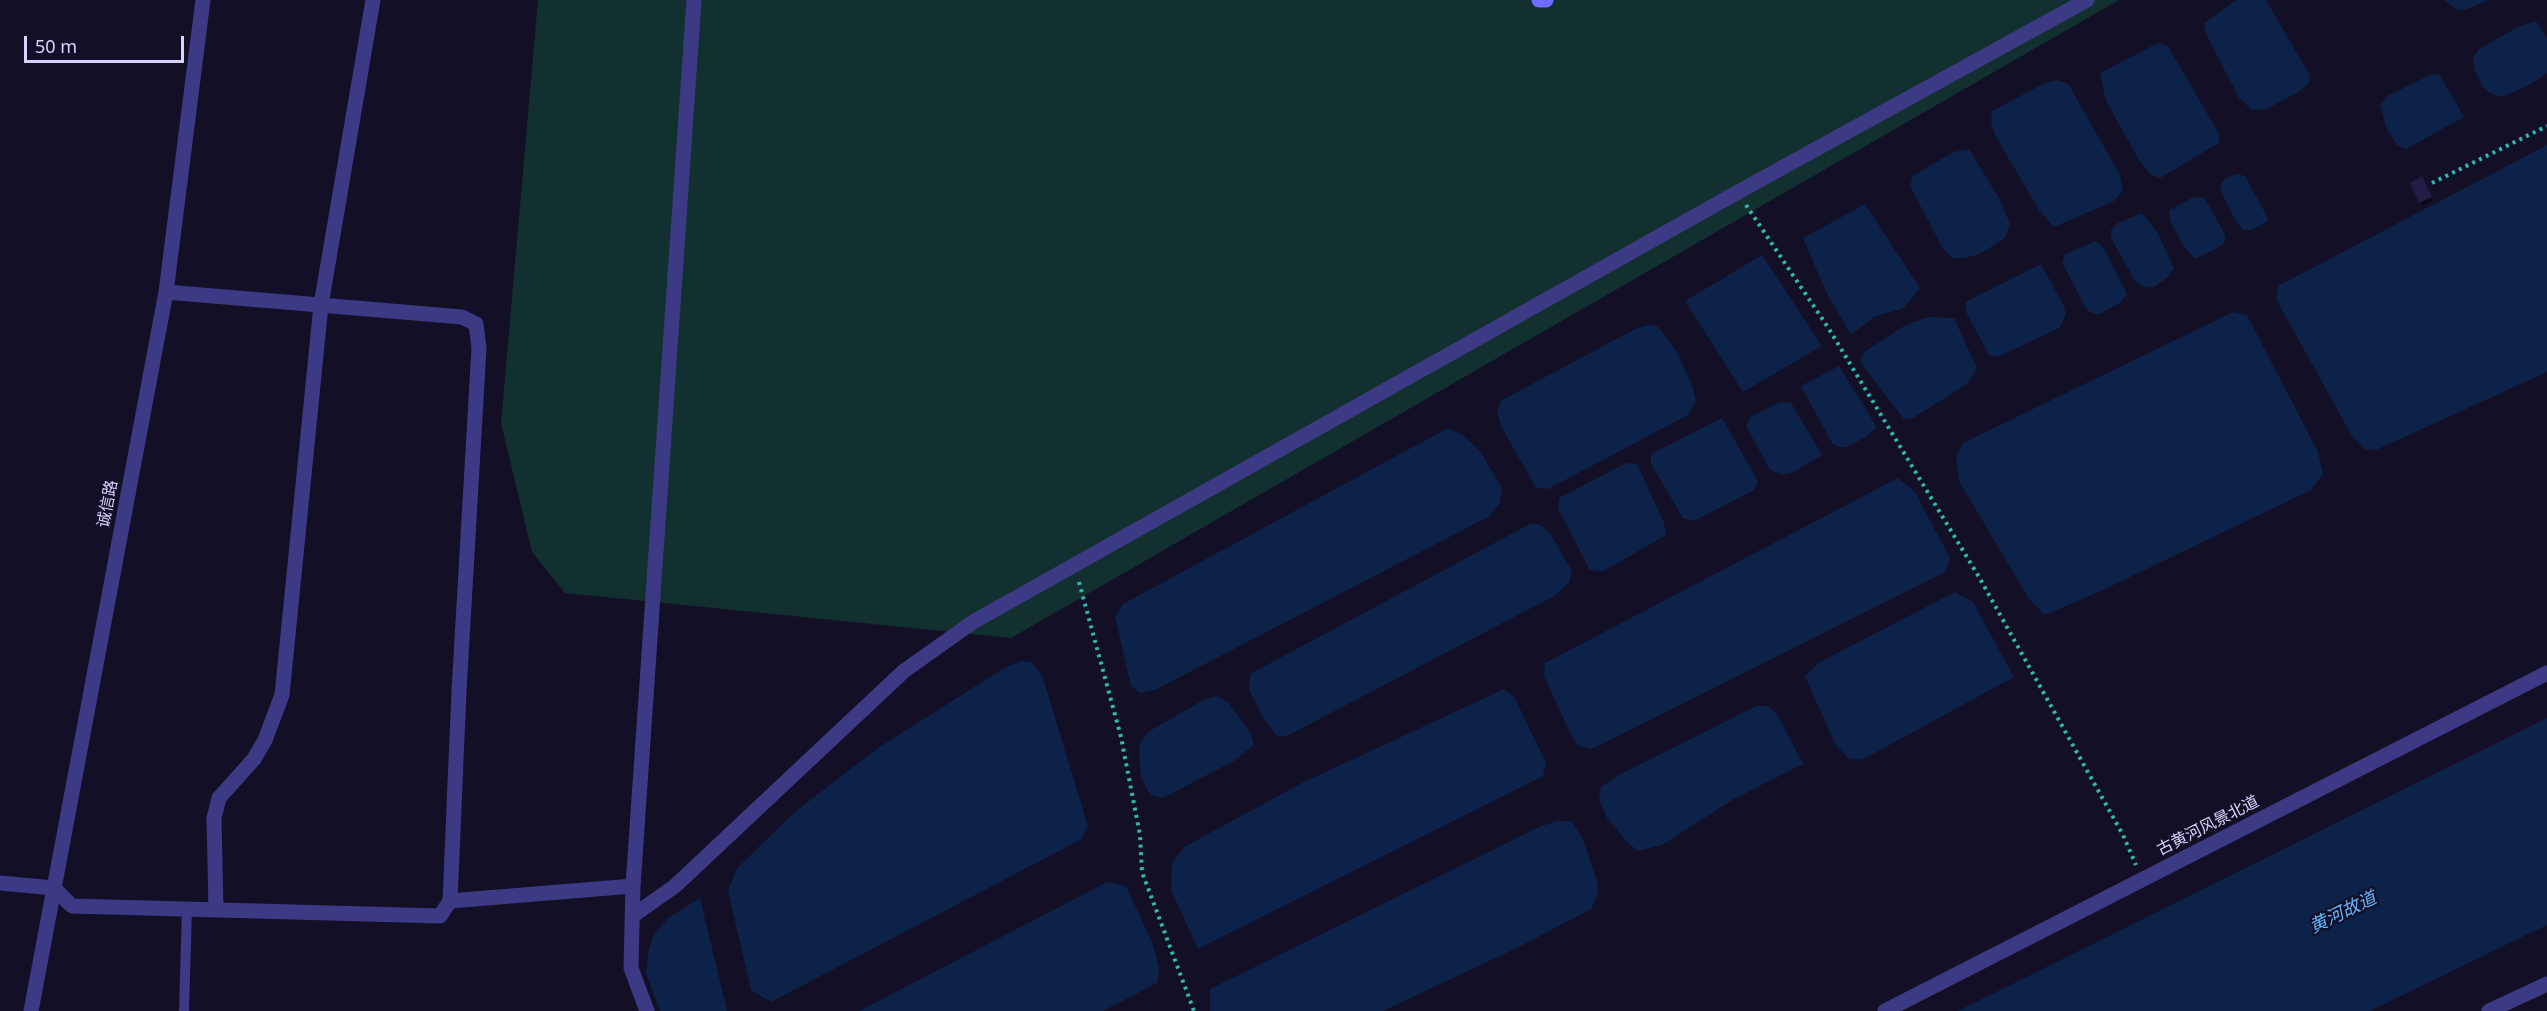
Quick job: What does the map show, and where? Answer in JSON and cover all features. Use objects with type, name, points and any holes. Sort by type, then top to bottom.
[{"type":"main road","points":[[1539,0],[1546,0]]},
{"type":"street","name":"诚信路","points":[[31,1011],[165,292],[203,0]]},
{"type":"street","points":[[216,909],[214,818],[219,798],[254,759],[266,740],[282,695],[321,305],[374,0]]},
{"type":"street","points":[[647,1011],[631,968],[633,886],[694,0]]},
{"type":"street","points":[[634,915],[675,886],[904,671],[973,622],[1738,192],[2087,0]]},
{"type":"street","points":[[0,883],[54,888],[72,906],[440,916],[450,901],[459,680],[479,348],[476,324],[462,317],[165,292]]},
{"type":"street","name":"古黄河风景北道","points":[[1885,1011],[2547,673]]},
{"type":"street","points":[[450,901],[633,886]]},
{"type":"street","points":[[2488,1011],[2547,984]]},
{"type":"lane","points":[[184,1011],[187,908]]},
{"type":"path","points":[[2432,183],[2547,126]]},
{"type":"path","points":[[1738,192],[1829,329],[1979,577],[2123,836],[2142,880]]},
{"type":"path","points":[[1075,565],[1122,737],[1140,835],[1142,872],[1194,1011]]},
{"type":"green space","points":[[538,0],[2119,0],[1011,638],[565,593],[532,552],[501,423]]},
{"type":"water","points":[[2236,0],[2266,0],[2309,74],[2310,82],[2300,91],[2267,109],[2252,110],[2239,98],[2206,34],[2204,23]]},
{"type":"water","points":[[2444,0],[2488,0],[2468,9],[2457,10]]},
{"type":"water","points":[[2536,21],[2547,38],[2547,73],[2529,85],[2502,97],[2490,93],[2482,86],[2473,58],[2479,49],[2518,27]]},
{"type":"water","points":[[2158,43],[2168,46],[2219,134],[2219,143],[2160,178],[2150,174],[2139,160],[2106,101],[2100,73]]},
{"type":"water","points":[[2439,74],[2464,117],[2406,149],[2397,145],[2386,128],[2380,104],[2389,95],[2430,75]]},
{"type":"water","points":[[2058,80],[2069,85],[2120,175],[2123,191],[2114,201],[2054,227],[2039,210],[1996,137],[1991,123],[1992,111],[2045,83]]},
{"type":"water","points":[[2547,145],[2547,372],[2376,450],[2365,449],[2352,436],[2276,299],[2278,286]]},
{"type":"water","points":[[1969,149],[2000,200],[2010,224],[2005,238],[1980,254],[1965,258],[1952,258],[1942,247],[1910,186],[1913,176],[1953,152]]},
{"type":"water","points":[[2237,174],[2245,176],[2269,220],[2252,230],[2243,230],[2222,194],[2220,185],[2226,178]]},
{"type":"water","points":[[2194,197],[2205,198],[2226,237],[2223,245],[2195,259],[2183,245],[2170,221],[2169,210]]},
{"type":"water","points":[[1865,204],[1920,288],[1904,308],[1874,317],[1851,335],[1826,292],[1803,238]]},
{"type":"water","points":[[2142,213],[2157,232],[2174,268],[2167,278],[2152,288],[2143,287],[2135,281],[2111,238],[2111,230],[2118,223]]},
{"type":"water","points":[[2096,241],[2104,248],[2127,294],[2121,302],[2100,314],[2091,313],[2085,307],[2062,262],[2065,254]]},
{"type":"water","points":[[1762,255],[1822,346],[1743,392],[1685,301]]},
{"type":"water","points":[[2041,264],[2064,306],[2066,315],[2059,328],[1998,357],[1989,355],[1967,314],[1965,302]]},
{"type":"water","points":[[2233,312],[2247,315],[2318,452],[2323,474],[2311,490],[2105,589],[2045,615],[2029,599],[1959,481],[1956,456],[1963,443]]},
{"type":"water","points":[[1928,317],[1954,318],[1977,368],[1967,384],[1913,418],[1904,419],[1860,362],[1864,352],[1904,326]]},
{"type":"water","points":[[1648,325],[1657,326],[1676,350],[1692,385],[1696,401],[1688,415],[1548,489],[1536,488],[1501,426],[1497,411],[1502,400],[1635,329]]},
{"type":"water","points":[[1839,366],[1877,427],[1867,436],[1847,447],[1838,447],[1832,443],[1801,386]]},
{"type":"water","points":[[1780,402],[1791,403],[1822,455],[1792,473],[1782,475],[1770,470],[1746,426],[1750,417]]},
{"type":"water","points":[[1722,418],[1758,481],[1754,490],[1694,521],[1683,518],[1651,464],[1651,454]]},
{"type":"water","points":[[1448,428],[1463,435],[1480,451],[1502,488],[1500,503],[1488,517],[1155,690],[1140,693],[1131,686],[1115,617],[1123,604]]},
{"type":"water","points":[[1626,463],[1637,464],[1664,523],[1666,535],[1604,571],[1590,570],[1558,509],[1559,498]]},
{"type":"water","points":[[1898,478],[1915,492],[1950,558],[1945,572],[1608,741],[1591,749],[1579,746],[1570,733],[1544,676],[1545,663]]},
{"type":"water","points":[[1530,524],[1539,524],[1550,533],[1572,571],[1569,582],[1556,595],[1287,736],[1277,736],[1262,716],[1249,690],[1250,674]]},
{"type":"water","points":[[1955,592],[1973,602],[2014,677],[1862,760],[1848,758],[1835,744],[1805,676],[1820,662]]},
{"type":"water","points":[[1021,661],[1031,662],[1042,675],[1088,826],[1082,839],[771,1002],[751,990],[728,891],[737,868],[796,811],[878,748],[1004,668]]},
{"type":"water","points":[[1504,689],[1515,698],[1546,763],[1543,776],[1198,949],[1171,890],[1172,863],[1184,847],[1304,782]]},
{"type":"water","points":[[1217,696],[1229,703],[1251,734],[1254,745],[1234,761],[1163,798],[1150,795],[1141,777],[1140,743],[1148,732],[1205,699]]},
{"type":"water","points":[[1756,706],[1768,706],[1777,714],[1803,764],[1734,799],[1662,845],[1638,851],[1626,841],[1607,818],[1599,799],[1601,787],[1617,776]]},
{"type":"water","name":"黄河故道","points":[[2547,718],[2547,925],[2370,1011],[1958,1011]]},
{"type":"water","points":[[1557,821],[1571,821],[1583,839],[1597,881],[1598,895],[1591,909],[1521,946],[1383,1011],[1210,1011],[1210,989],[1539,827]]},
{"type":"water","points":[[1107,882],[1126,886],[1152,942],[1159,968],[1158,982],[1136,994],[1103,1011],[859,1011]]},
{"type":"water","points":[[700,898],[727,1011],[660,1011],[646,974],[648,952],[654,935],[668,918]]},
{"type":"building","points":[[2422,176],[2432,197],[2419,203],[2410,183]]}]
